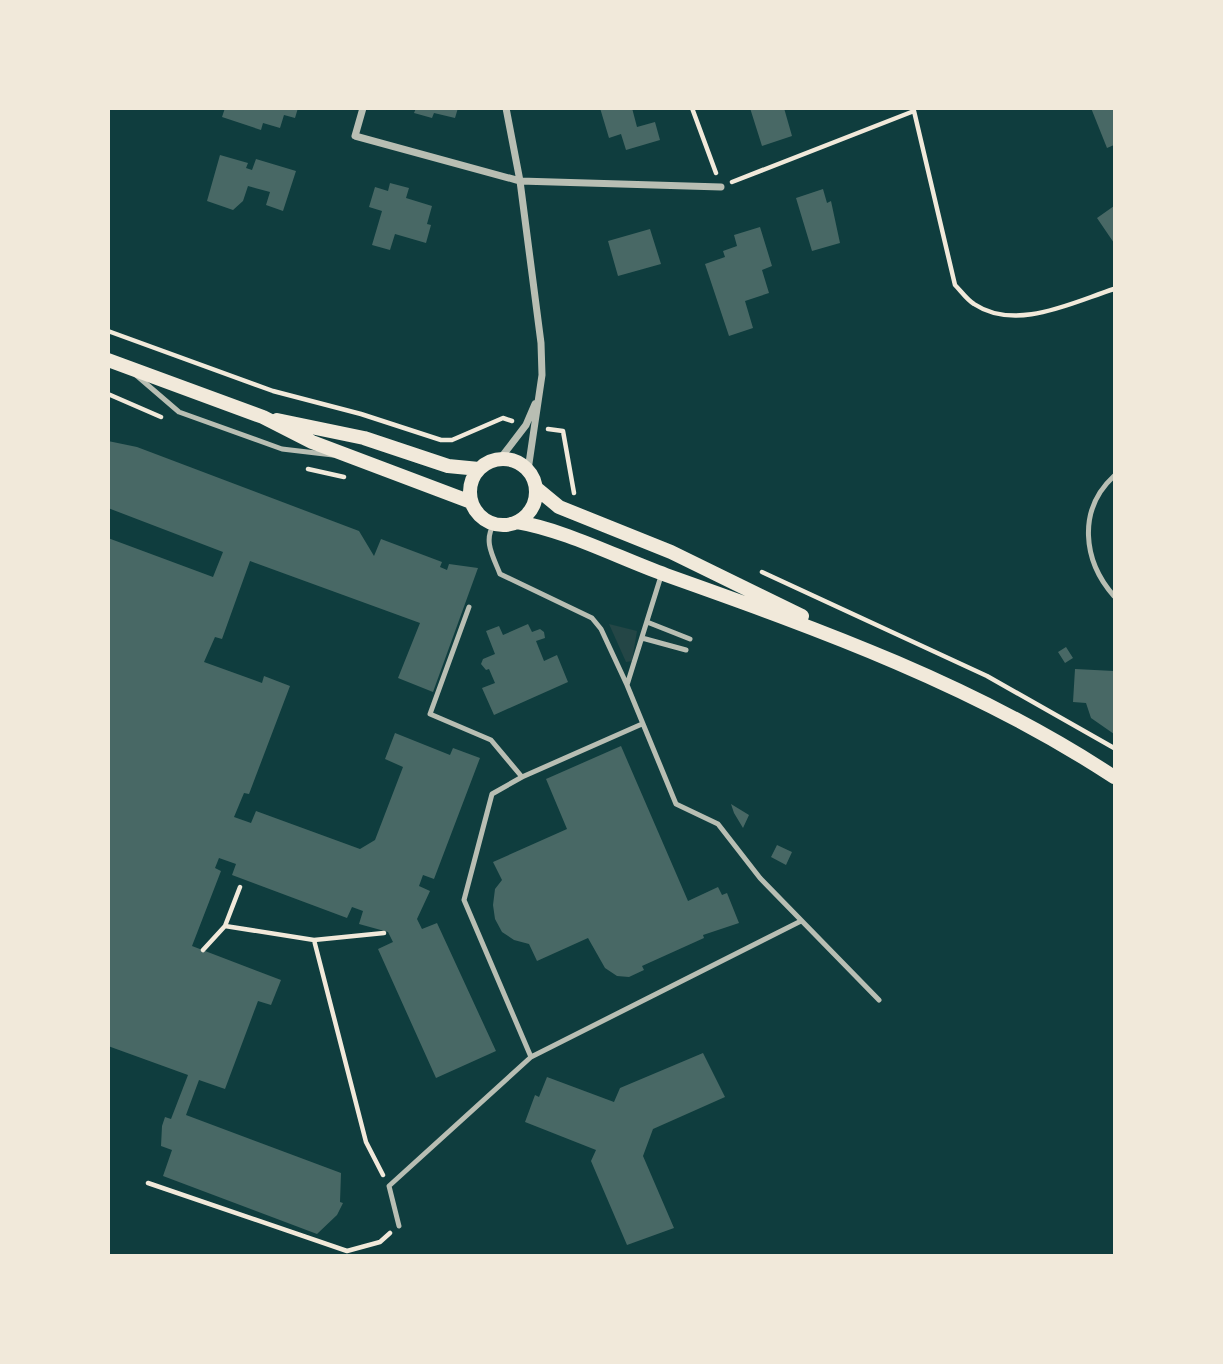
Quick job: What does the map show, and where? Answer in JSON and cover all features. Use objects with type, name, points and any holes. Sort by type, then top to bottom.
[{"type":"main road","points":[[108,360],[263,417],[347,455],[471,502]]},
{"type":"main road","points":[[263,417],[352,435],[448,466],[479,470]]},
{"type":"main road","points":[[844,639],[767,597],[671,552],[559,507],[536,488],[528,470],[520,463],[500,458],[488,461],[479,470],[470,490],[471,502],[476,511],[494,524],[517,522],[844,639],[945,683],[1115,777]]},
{"type":"main road","points":[[517,522],[532,508],[536,488]]},
{"type":"street","points":[[363,108],[355,136],[520,181],[721,187]]},
{"type":"street","points":[[506,108],[520,181],[541,343],[538,397],[530,426],[528,470]]},
{"type":"street","points":[[500,458],[530,426]]},
{"type":"lane","points":[[129,368],[179,412],[282,449],[302,453],[347,455]]},
{"type":"lane","points":[[1115,476],[1096,501],[1087,539],[1092,564],[1115,596]]},
{"type":"lane","points":[[494,524],[488,533],[490,550],[500,574],[592,618],[601,629],[676,804],[718,824],[760,878],[879,1000]]},
{"type":"lane","points":[[627,685],[662,573]]},
{"type":"lane","points":[[470,607],[430,714],[491,740],[522,777]]},
{"type":"lane","points":[[647,622],[690,639]]},
{"type":"lane","points":[[642,638],[686,650]]},
{"type":"lane","points":[[531,1057],[464,900],[492,794],[522,777],[642,724]]},
{"type":"lane","points":[[399,1226],[389,1186],[531,1057],[801,921]]},
{"type":"path","points":[[692,108],[721,187],[914,110],[956,285],[974,304],[1003,315],[1032,315],[1115,289]]},
{"type":"path","points":[[108,331],[273,391],[361,414],[441,440],[452,440],[503,418],[530,426],[563,431],[574,494],[587,499]]},
{"type":"path","points":[[758,570],[987,676],[1115,748]]},
{"type":"path","points":[[203,950],[225,926],[240,887]]},
{"type":"path","points":[[225,926],[314,940],[384,933]]},
{"type":"path","points":[[314,940],[366,1142],[389,1186]]},
{"type":"path","points":[[148,1183],[347,1251],[380,1242],[399,1226]]},
{"type":"shaded area","points":[[609,624],[637,631],[632,661],[626,662]]},
{"type":"building","points":[[225,108],[298,108],[295,118],[284,115],[280,128],[263,123],[261,130],[222,117]]},
{"type":"building","points":[[416,108],[458,108],[455,118],[434,113],[432,118],[414,113]]},
{"type":"building","points":[[600,108],[632,108],[637,127],[655,122],[660,140],[626,150],[621,134],[609,138]]},
{"type":"building","points":[[750,108],[784,108],[792,136],[762,146]]},
{"type":"building","points":[[1091,108],[1114,108],[1114,145],[1107,148]]},
{"type":"building","points":[[220,155],[248,163],[246,168],[252,170],[256,159],[296,171],[283,211],[266,205],[270,192],[248,186],[243,201],[233,210],[207,201]]},
{"type":"building","points":[[390,183],[409,188],[406,198],[432,206],[426,243],[395,234],[390,250],[372,245],[382,211],[369,207],[375,187],[388,191]]},
{"type":"building","points":[[823,189],[827,203],[831,201],[840,243],[812,251],[796,198]]},
{"type":"building","points":[[1114,206],[1114,243],[1097,218]]},
{"type":"building","points":[[760,227],[772,266],[762,270],[769,293],[745,301],[753,328],[729,336],[705,264],[725,257],[723,251],[737,246],[734,235]]},
{"type":"building","points":[[650,229],[661,264],[618,276],[608,241]]},
{"type":"building","points":[[108,441],[137,447],[359,531],[374,556],[381,539],[442,562],[440,567],[447,570],[449,564],[478,568],[433,692],[398,678],[420,623],[250,561],[222,639],[215,637],[204,662],[262,683],[264,676],[290,686],[249,794],[244,793],[234,817],[251,823],[256,811],[360,849],[375,840],[403,767],[385,759],[395,733],[450,755],[453,748],[480,758],[434,879],[423,875],[419,886],[430,891],[417,919],[422,929],[437,923],[496,1051],[436,1078],[378,949],[393,942],[388,932],[359,924],[363,911],[352,907],[347,918],[232,875],[236,864],[219,858],[215,868],[221,871],[192,946],[281,980],[271,1005],[258,1001],[225,1089],[199,1080],[186,1115],[341,1173],[340,1202],[343,1203],[337,1215],[317,1234],[163,1176],[172,1150],[161,1146],[162,1126],[165,1117],[171,1119],[188,1075],[108,1046],[108,538],[213,577],[223,552],[108,508]]},
{"type":"building","points":[[528,624],[532,632],[540,629],[544,632],[545,638],[536,641],[544,661],[557,655],[568,682],[494,715],[482,688],[495,683],[489,669],[486,670],[481,664],[483,659],[495,654],[486,631],[499,626],[503,635]]},
{"type":"building","points":[[1066,647],[1073,658],[1065,663],[1058,652]]},
{"type":"building","points":[[1075,669],[1114,671],[1114,734],[1091,718],[1086,703],[1073,702]]},
{"type":"building","points":[[621,746],[688,901],[718,887],[722,895],[727,893],[739,923],[703,935],[704,938],[642,966],[644,970],[629,977],[617,976],[605,968],[588,938],[537,961],[529,944],[514,940],[502,932],[495,919],[493,905],[495,889],[502,880],[493,862],[567,829],[546,779]]},
{"type":"building","points":[[731,804],[749,815],[743,828],[734,813]]},
{"type":"building","points":[[777,845],[792,852],[786,865],[771,857]]},
{"type":"building","points":[[703,1053],[725,1097],[653,1129],[643,1156],[674,1228],[627,1245],[591,1161],[596,1150],[525,1122],[535,1095],[539,1097],[547,1077],[614,1102],[620,1088]]}]
